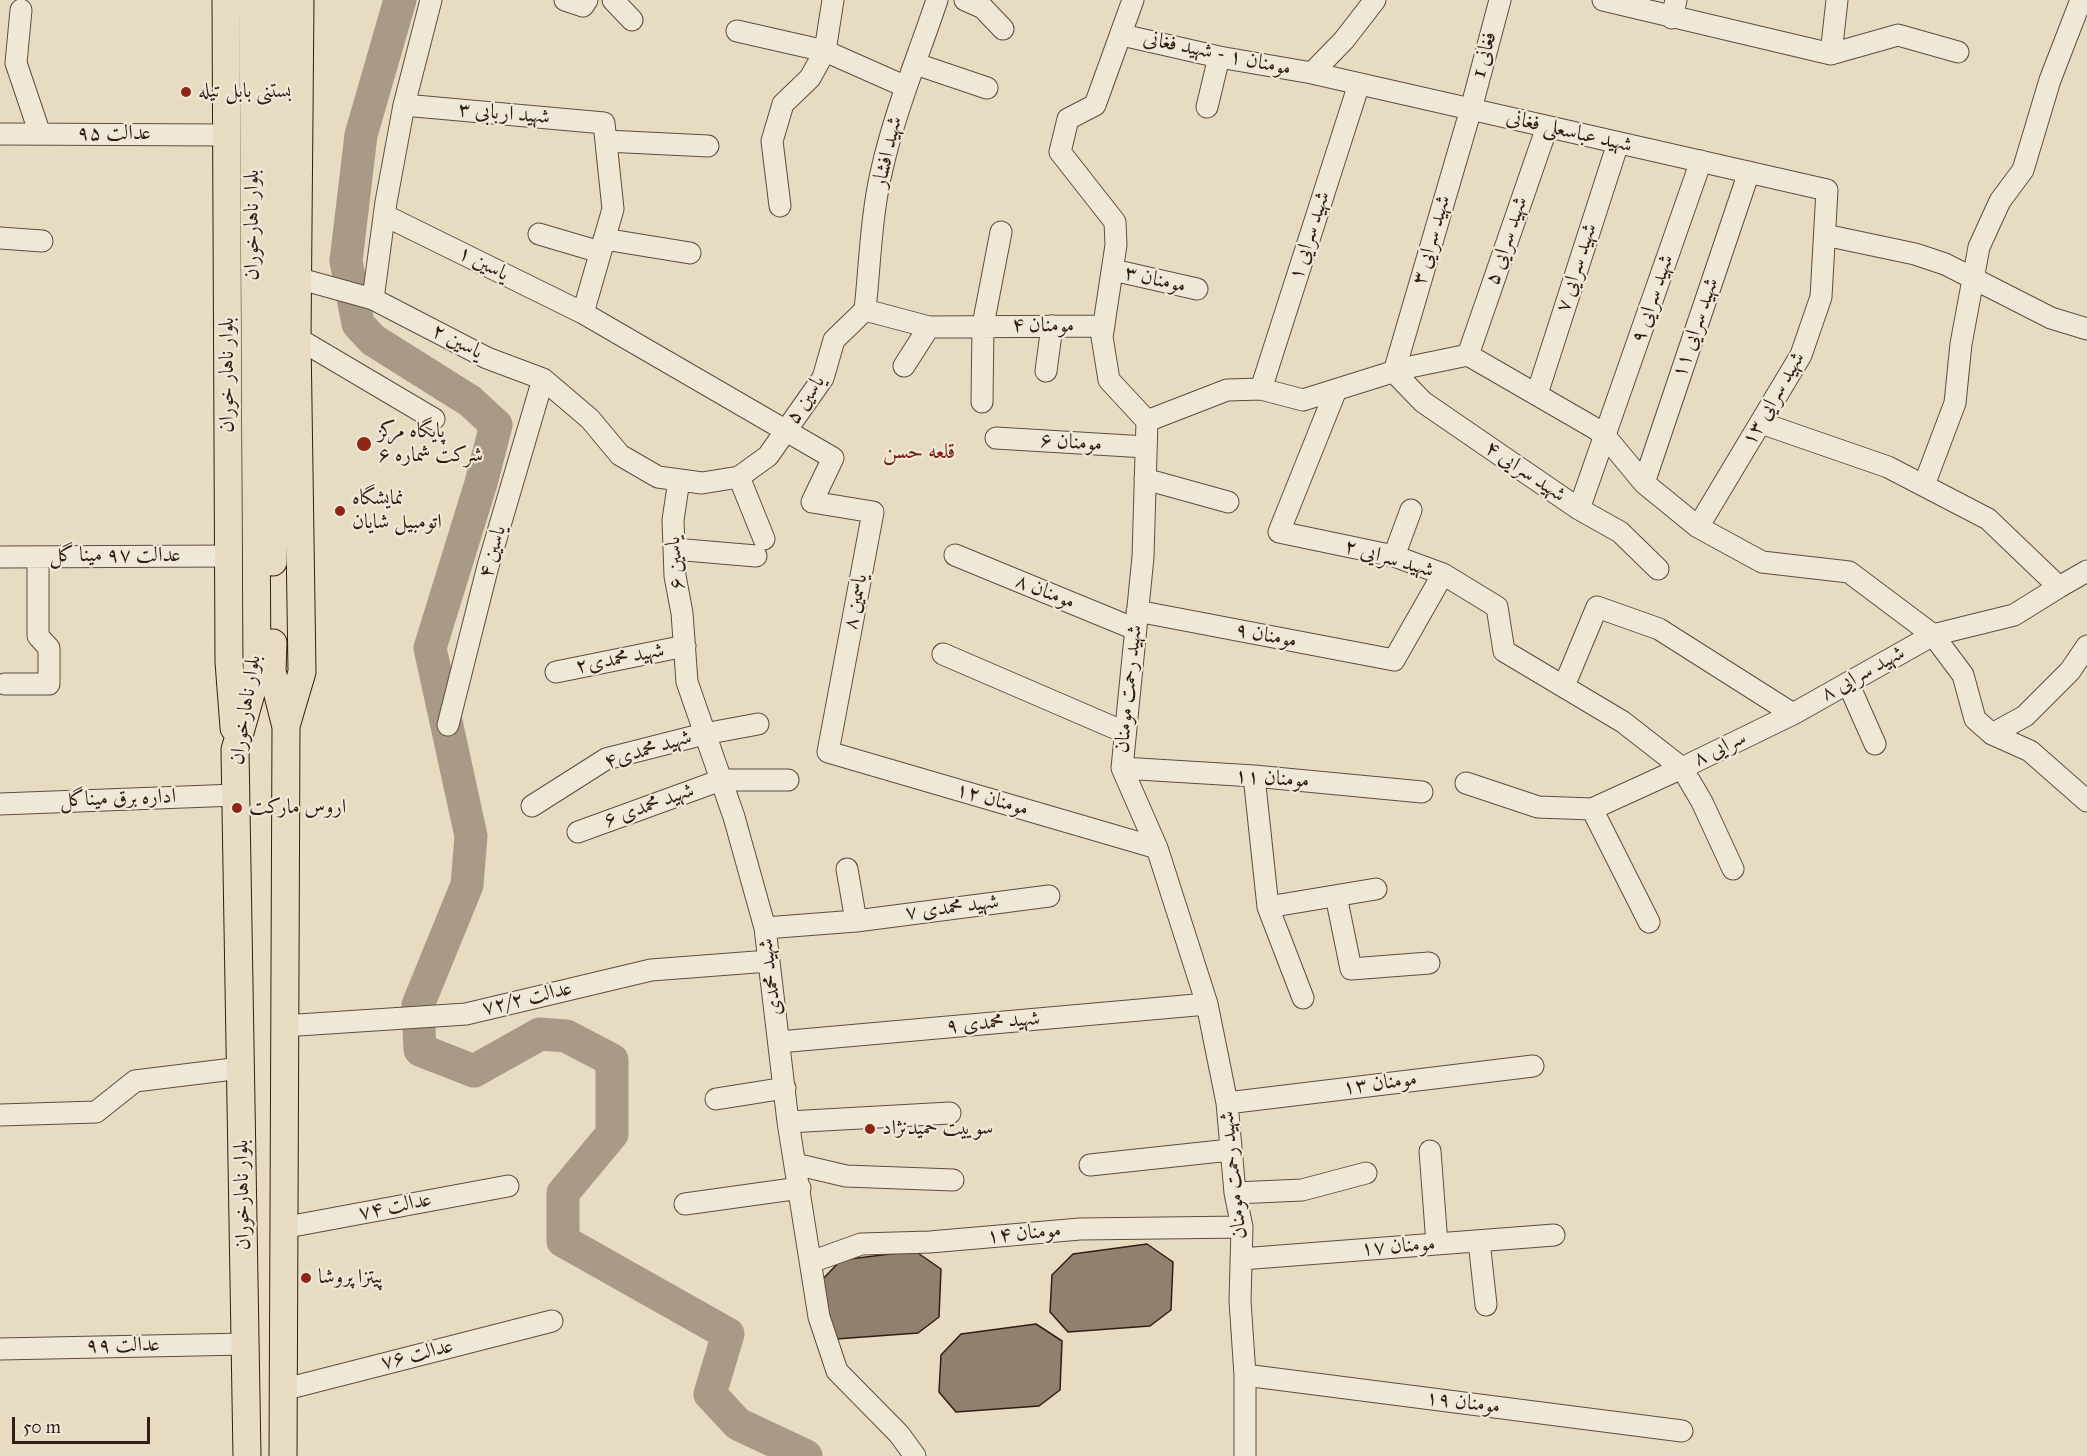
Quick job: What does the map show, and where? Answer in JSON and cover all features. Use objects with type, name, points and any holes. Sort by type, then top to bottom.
[{"type":"main road","name":"بلوار ناهار خوران","points":[[226,0],[230,662],[236,750]]},
{"type":"main road","name":"بلوار ناهارخوران","points":[[247,1456],[236,750],[257,672],[253,0]]},
{"type":"main road","name":"بلوار ناهارخوران","points":[[277,0],[272,671],[286,728],[282,1228],[283,1456]]},
{"type":"main road","points":[[286,728],[302,672],[297,338],[300,0]]},
{"type":"street","points":[[367,297],[404,105],[431,0]]},
{"type":"street","points":[[565,0],[583,6],[587,0]]},
{"type":"street","points":[[613,0],[632,20]]},
{"type":"street","points":[[780,206],[772,141],[783,104],[810,78],[825,51],[833,0]]},
{"type":"street","name":"شهید افشار","points":[[865,310],[881,171],[904,86],[916,64],[937,0]]},
{"type":"street","points":[[965,0],[983,8],[1003,29]]},
{"type":"street","points":[[1133,0],[1095,105],[1068,120],[1060,152],[1115,222],[1116,245],[1102,337],[1109,380],[1147,421],[1227,390],[1261,389],[1303,400],[1394,372],[1468,355],[1605,436],[1644,483],[1698,527],[1762,562],[1849,572],[1934,635],[1963,675],[1975,719],[1992,734],[2030,751],[2087,801]]},
{"type":"street","points":[[1312,73],[1344,40],[1375,0]]},
{"type":"street","name":"فغانی 1","points":[[1471,109],[1500,0]]},
{"type":"street","points":[[1603,0],[1674,9],[1831,54],[1898,35],[1958,52]]},
{"type":"street","points":[[1831,54],[1837,0]]},
{"type":"street","points":[[1924,484],[1955,403],[1972,277],[1979,247],[2000,201],[2023,170],[2050,80],[2081,0]]},
{"type":"street","points":[[21,10],[16,63],[40,134]]},
{"type":"street","points":[[737,31],[825,51],[904,86]]},
{"type":"street","name":"مومنان ۱ - شهید فغانی","points":[[1122,34],[1218,57],[1312,73]]},
{"type":"street","points":[[1207,107],[1218,57]]},
{"type":"street","points":[[916,64],[987,88]]},
{"type":"street","name":"شهید عباسعلی فغانی","points":[[1312,73],[1827,190]]},
{"type":"street","name":"شهید سرایی ۱","points":[[1261,389],[1359,84]]},
{"type":"street","name":"شهید اربابی ۳","points":[[404,105],[708,146]]},
{"type":"street","name":"شهید سرایی ۳","points":[[1394,372],[1471,109]]},
{"type":"street","name":"شهید سرایی ۵","points":[[1468,355],[1547,127]]},
{"type":"street","points":[[582,313],[613,208],[605,132]]},
{"type":"street","name":"عدالت ۹۵","points":[[0,134],[227,135]]},
{"type":"street","name":"شهید سرایی ۷","points":[[1537,394],[1618,142]]},
{"type":"street","name":"شهید سرایی ۹","points":[[1579,509],[1701,161]]},
{"type":"street","name":"شهید سرایی ۱۱","points":[[1644,483],[1749,172]]},
{"type":"street","name":"شهید سرایی ۱۳","points":[[1698,527],[1801,356],[1821,297],[1827,190]]},
{"type":"street","name":"یاسین ۱","points":[[384,215],[582,313],[833,458],[812,502]]},
{"type":"street","points":[[982,402],[983,325],[1001,232]]},
{"type":"street","points":[[538,234],[602,246],[690,253]]},
{"type":"street","points":[[1825,235],[1915,254],[1972,277],[2051,318],[2087,328]]},
{"type":"street","points":[[0,238],[42,241]]},
{"type":"street","name":"مومنان ۳","points":[[1113,270],[1197,289]]},
{"type":"street","name":"یاسین ۲","points":[[297,278],[367,297],[487,358],[543,380],[590,419],[620,455],[658,477],[702,483],[739,477]]},
{"type":"street","name":"۴ مومنان","points":[[865,310],[929,327],[1104,326]]},
{"type":"street","name":"یاسین ۵","points":[[739,477],[768,456],[823,378],[834,340],[865,310]]},
{"type":"street","points":[[1046,371],[1052,326]]},
{"type":"street","points":[[904,366],[929,327]]},
{"type":"street","points":[[297,338],[434,419]]},
{"type":"street","name":"شهید سرایی ۴","points":[[1394,372],[1423,402],[1579,509],[1620,532],[1658,569]]},
{"type":"street","name":"یاسین ۴","points":[[448,725],[488,566],[543,380]]},
{"type":"street","name":"شهید سرایی ۲","points":[[1336,390],[1279,532],[1394,556],[1443,574],[1497,607],[1504,651],[1623,722]]},
{"type":"street","name":"شهید رحمت مومنان","points":[[1147,421],[1143,557],[1122,768],[1157,848],[1207,1004],[1227,1102],[1235,1193],[1242,1227],[1240,1301],[1245,1375],[1245,1456]]},
{"type":"street","points":[[1761,423],[1888,467],[1988,519],[2059,587]]},
{"type":"street","name":"مومنان ۶","points":[[996,438],[1146,447]]},
{"type":"street","points":[[674,549],[760,547],[739,477]]},
{"type":"street","points":[[1145,479],[1228,502]]},
{"type":"street","name":"یاسین ۶","points":[[679,480],[673,520],[674,549],[675,576],[685,646]]},
{"type":"street","name":"یاسمین ۸","points":[[812,502],[873,512],[828,752]]},
{"type":"street","points":[[1394,556],[1411,510]]},
{"type":"street","name":"مومنان ۸","points":[[955,555],[1136,620]]},
{"type":"street","name":"عدالت ۹۷ مینا گل","points":[[0,557],[229,556]]},
{"type":"street","points":[[5,684],[49,684],[49,648],[38,636],[38,557]]},
{"type":"street","name":"شهید سرایی ۸","points":[[1793,714],[1934,635],[2014,615],[2087,571]]},
{"type":"street","name":"مومنان ۹","points":[[1136,620],[1394,660],[1443,574]]},
{"type":"street","points":[[1564,686],[1597,607],[1659,629],[1793,714]]},
{"type":"street","name":"شهید محمدی۲","points":[[556,672],[685,646]]},
{"type":"street","name":"شهید محمدی","points":[[685,646],[687,681],[721,780],[765,928],[788,1122],[819,1317],[837,1371],[899,1434],[915,1456]]},
{"type":"street","points":[[1992,734],[2025,716],[2070,671],[2087,646]]},
{"type":"street","points":[[943,654],[1124,732]]},
{"type":"street","points":[[1848,683],[1875,744]]},
{"type":"street","name":"سرایی ۸","points":[[1623,722],[1682,768],[1793,714]]},
{"type":"street","name":"شهید محمدی۴","points":[[532,806],[606,759],[704,734],[758,724]]},
{"type":"street","name":"مومنان ۱۲","points":[[828,752],[1157,848]]},
{"type":"street","name":"مومنان ۱۱","points":[[1122,768],[1254,776],[1422,792]]},
{"type":"street","points":[[1466,783],[1538,807],[1592,809],[1682,768],[1702,802],[1733,869]]},
{"type":"street","points":[[1254,776],[1268,907],[1303,998]]},
{"type":"street","name":"۶ شهید محمدی","points":[[578,832],[721,780],[788,780]]},
{"type":"street","name":"اداره برق میناگل","points":[[0,804],[236,795]]},
{"type":"street","points":[[1592,809],[1649,921]]},
{"type":"street","points":[[847,869],[856,921]]},
{"type":"street","points":[[1268,907],[1376,889]]},
{"type":"street","name":"شهید محمدی ۷","points":[[765,928],[856,921],[1049,896]]},
{"type":"street","points":[[1336,896],[1351,969],[1429,963]]},
{"type":"street","name":"عدالت ۷۲/۲","points":[[283,1026],[466,1014],[651,970],[769,961]]},
{"type":"street","name":"۹ شهید محمدی","points":[[779,1042],[1207,1004]]},
{"type":"street","name":"مومنان ۱۳","points":[[1227,1102],[1533,1066]]},
{"type":"street","points":[[0,1115],[96,1112],[135,1081],[241,1068]]},
{"type":"street","points":[[717,1099],[785,1088]]},
{"type":"street","points":[[788,1122],[950,1113]]},
{"type":"street","points":[[1090,1165],[1230,1150]]},
{"type":"street","points":[[1430,1151],[1437,1244]]},
{"type":"street","points":[[795,1164],[846,1176],[953,1180]]},
{"type":"street","points":[[1235,1193],[1302,1190],[1366,1173]]},
{"type":"street","name":"عدالت ۷۴","points":[[282,1228],[508,1185]]},
{"type":"street","points":[[685,1204],[800,1188]]},
{"type":"street","name":"مومنان ۱۴","points":[[811,1262],[861,1244],[930,1242],[1080,1229],[1242,1227]]},
{"type":"street","name":"مومنان ۱۷","points":[[1241,1259],[1554,1235]]},
{"type":"street","points":[[1479,1241],[1486,1305]]},
{"type":"street","name":"عدالت ۷۶","points":[[282,1390],[552,1321]]},
{"type":"street","name":"عدالت ۹۹","points":[[0,1348],[246,1344]]},
{"type":"street","name":"مومنان ۱۹","points":[[1245,1375],[1682,1431]]},
{"type":"building","points":[[1147,1244],[1173,1262],[1171,1310],[1150,1326],[1068,1332],[1050,1312],[1052,1275],[1073,1254]]},
{"type":"building","points":[[915,1251],[941,1269],[939,1317],[918,1333],[836,1339],[820,1282],[841,1260]]},
{"type":"building","points":[[1036,1324],[1062,1341],[1060,1390],[1039,1406],[956,1412],[939,1392],[941,1355],[961,1334]]},
{"type":"waterway","points":[[400,0],[361,135],[346,261],[358,324],[373,340],[470,401],[496,425],[481,483],[430,648],[471,836],[467,885],[418,1005],[420,1050],[474,1071],[540,1034],[566,1036],[612,1060],[612,1134],[563,1193],[563,1241],[728,1334],[710,1394],[738,1424],[806,1456]]},
{"type":"place","name":"بستنی بابل تیله","points":[[186,92]]},
{"type":"place","name":"پایگاه مرکز شرکت شماره ۶","points":[[364,444]]},
{"type":"place","name":"نمایشگاه اتومبیل شایان","points":[[340,511]]},
{"type":"place","name":"اروس مارکت","points":[[237,808]]},
{"type":"place","name":"سوییت حمیدنژاد","points":[[870,1129]]},
{"type":"place","name":"پیتزا پروشا","points":[[306,1278]]},
{"type":"district","name":"قلعه حسن","points":[[919,453]]}]
